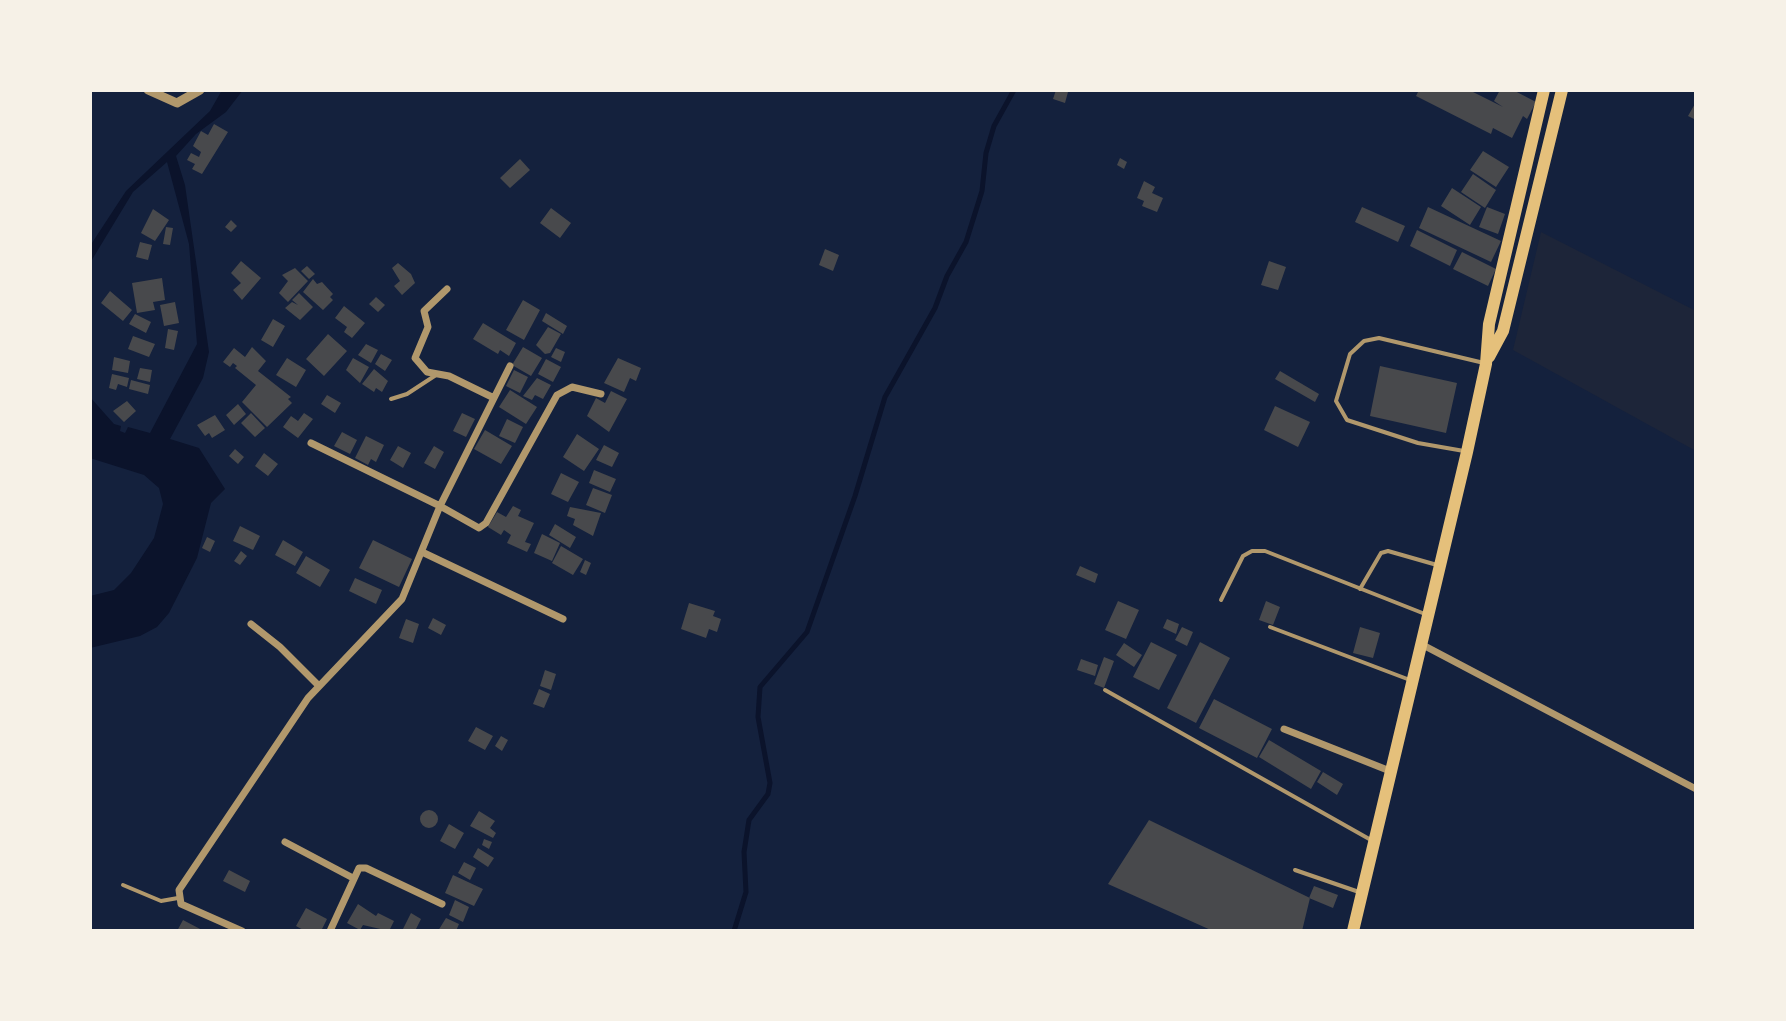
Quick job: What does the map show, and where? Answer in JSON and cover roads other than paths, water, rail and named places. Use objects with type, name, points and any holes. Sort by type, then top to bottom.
[{"type":"main road","points":[[1353,931],[1467,452],[1486,364],[1489,324],[1544,90]]},
{"type":"main road","points":[[1486,364],[1503,331],[1562,90]]},
{"type":"street","points":[[148,90],[172,102],[196,93]]},
{"type":"street","points":[[447,289],[424,311],[428,327],[415,358],[418,366],[436,375],[449,376],[494,398]]},
{"type":"street","points":[[242,931],[181,904],[179,890],[319,686],[402,599],[440,506],[510,366]]},
{"type":"street","points":[[311,443],[483,527],[557,395],[572,387],[601,394]]},
{"type":"street","points":[[422,552],[563,619]]},
{"type":"street","points":[[251,624],[280,647],[319,686]]},
{"type":"street","points":[[1421,644],[1696,789]]},
{"type":"street","points":[[1284,729],[1390,771]]},
{"type":"street","points":[[285,842],[353,878]]},
{"type":"street","points":[[330,931],[359,868],[366,868],[442,904]]},
{"type":"lane","points":[[1467,452],[1418,443],[1347,420],[1336,401],[1350,354],[1364,341],[1379,338],[1486,364]]},
{"type":"lane","points":[[391,399],[407,394],[436,375]]},
{"type":"lane","points":[[1221,600],[1243,556],[1252,551],[1265,551],[1428,615]]},
{"type":"lane","points":[[1360,589],[1381,553],[1388,551],[1439,565]]},
{"type":"lane","points":[[1270,627],[1412,681]]},
{"type":"lane","points":[[1105,690],[1373,841]]},
{"type":"lane","points":[[1295,870],[1361,893]]},
{"type":"lane","points":[[123,885],[161,901],[178,898]]},
{"type":"waterway","points":[[734,931],[746,892],[744,852],[749,820],[768,794],[770,783],[758,717],[760,687],[807,632],[855,496],[885,397],[935,308],[947,276],[966,242],[982,191],[986,153],[994,126],[1014,90]]}]
